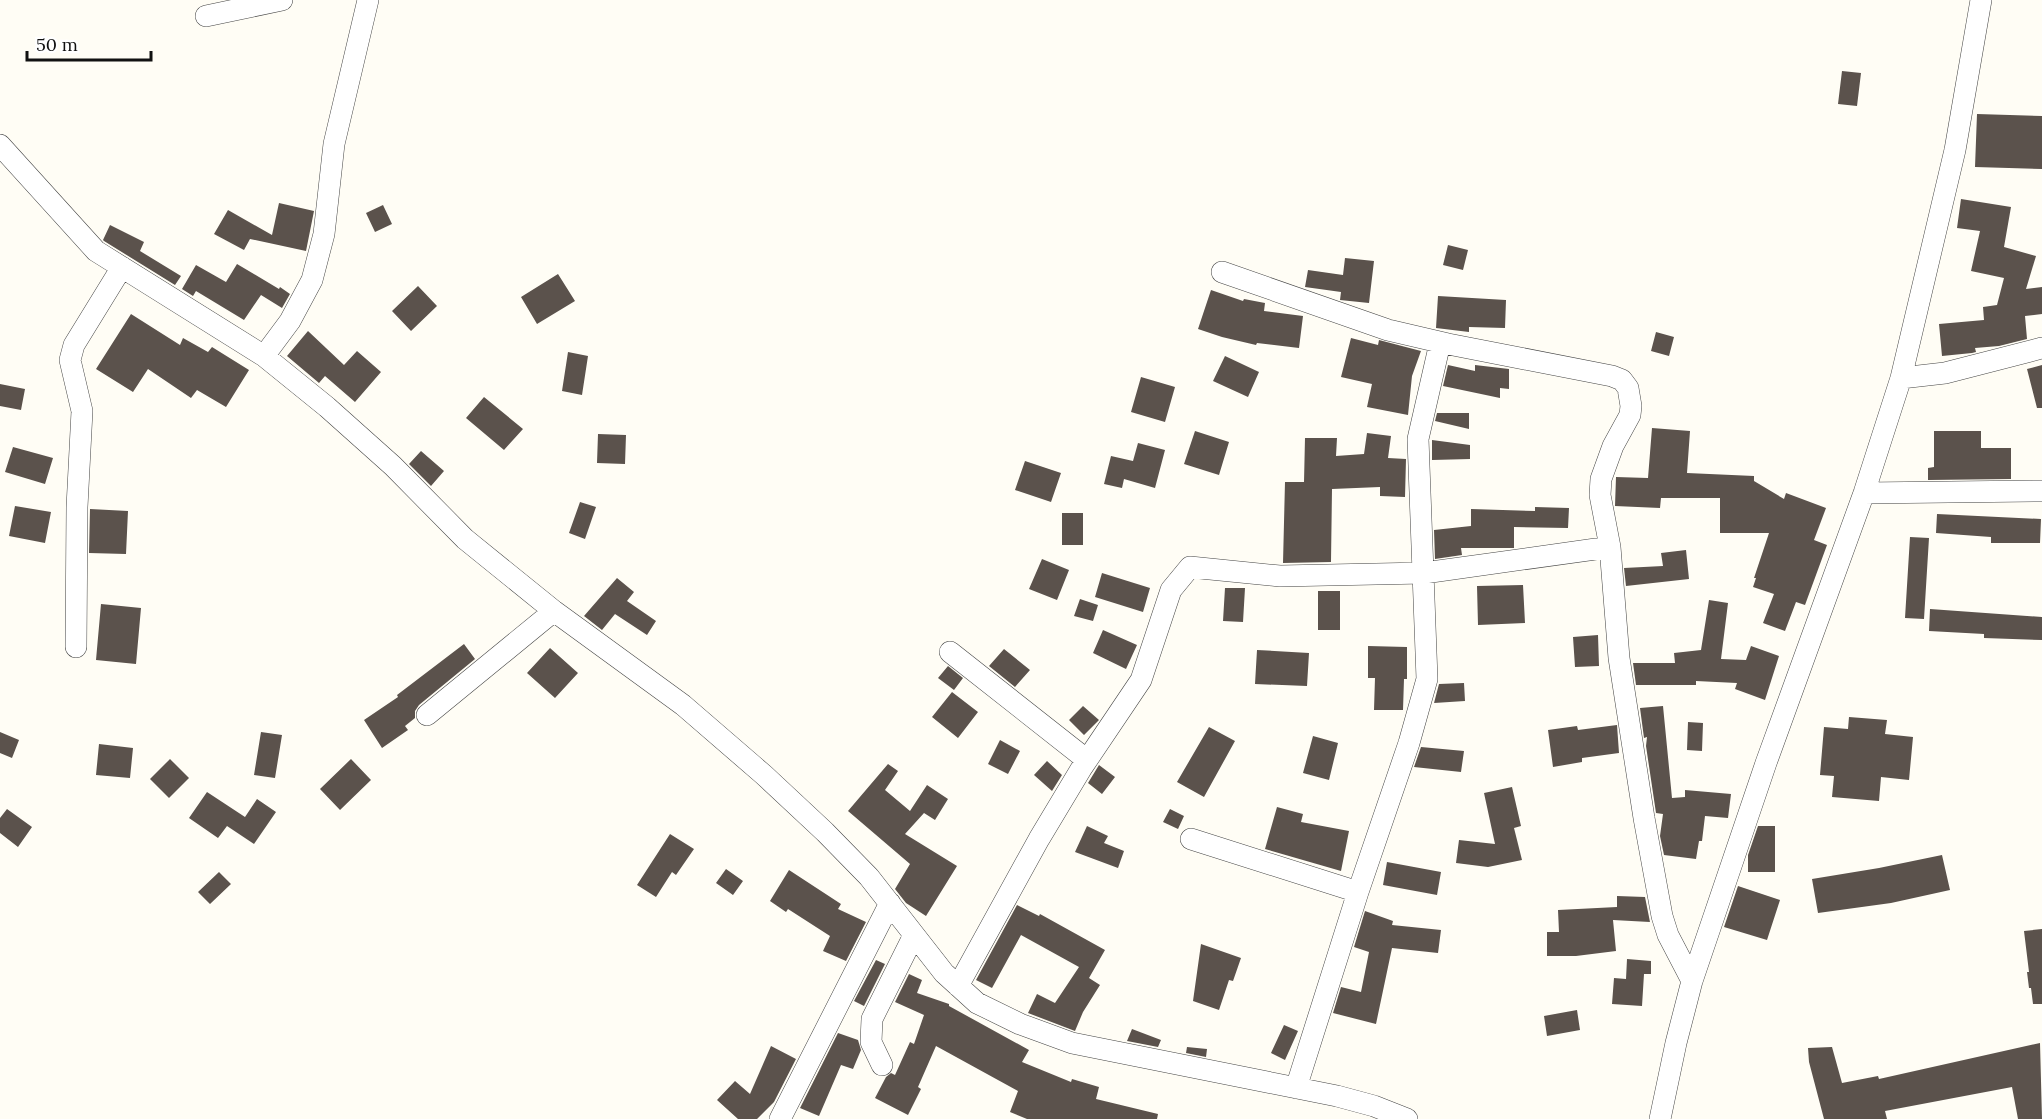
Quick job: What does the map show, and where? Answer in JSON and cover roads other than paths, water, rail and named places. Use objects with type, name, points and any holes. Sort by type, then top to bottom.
[{"type":"street","points":[[206,16],[282,0]]},
{"type":"street","points":[[264,356],[290,321],[312,280],[324,234],[334,144],[368,0]]},
{"type":"street","points":[[1660,1119],[1692,981],[1766,763],[1864,494],[1901,378],[1955,150],[1982,0]]},
{"type":"street","points":[[0,145],[96,251],[264,356],[393,466],[465,539],[554,611],[683,705],[764,775],[869,877],[944,974],[977,1003],[1020,1024],[1072,1043],[1296,1088],[1374,1106],[1407,1119]]},
{"type":"street","points":[[76,646],[77,507],[82,411],[70,360],[74,345],[122,267]]},
{"type":"street","points":[[1222,272],[1388,330],[1440,343],[1612,376],[1622,380],[1628,387],[1631,398],[1630,415],[1613,446],[1601,479],[1600,495],[1610,547],[1618,658],[1658,894],[1668,935],[1692,981]]},
{"type":"street","points":[[1296,1088],[1358,892],[1409,743],[1427,679],[1418,439],[1440,343]]},
{"type":"street","points":[[1901,378],[1946,373],[2042,348]]},
{"type":"street","points":[[1864,494],[2040,491]]},
{"type":"street","points":[[958,986],[1039,839],[1087,760],[1141,680],[1171,590],[1190,567],[1280,576],[1424,573],[1610,547]]},
{"type":"street","points":[[427,715],[554,611]]},
{"type":"street","points":[[950,652],[1087,760]]},
{"type":"street","points":[[1191,839],[1358,892]]},
{"type":"street","points":[[780,1119],[890,903]]},
{"type":"street","points":[[882,1065],[872,1042],[872,1019],[914,935]]}]
